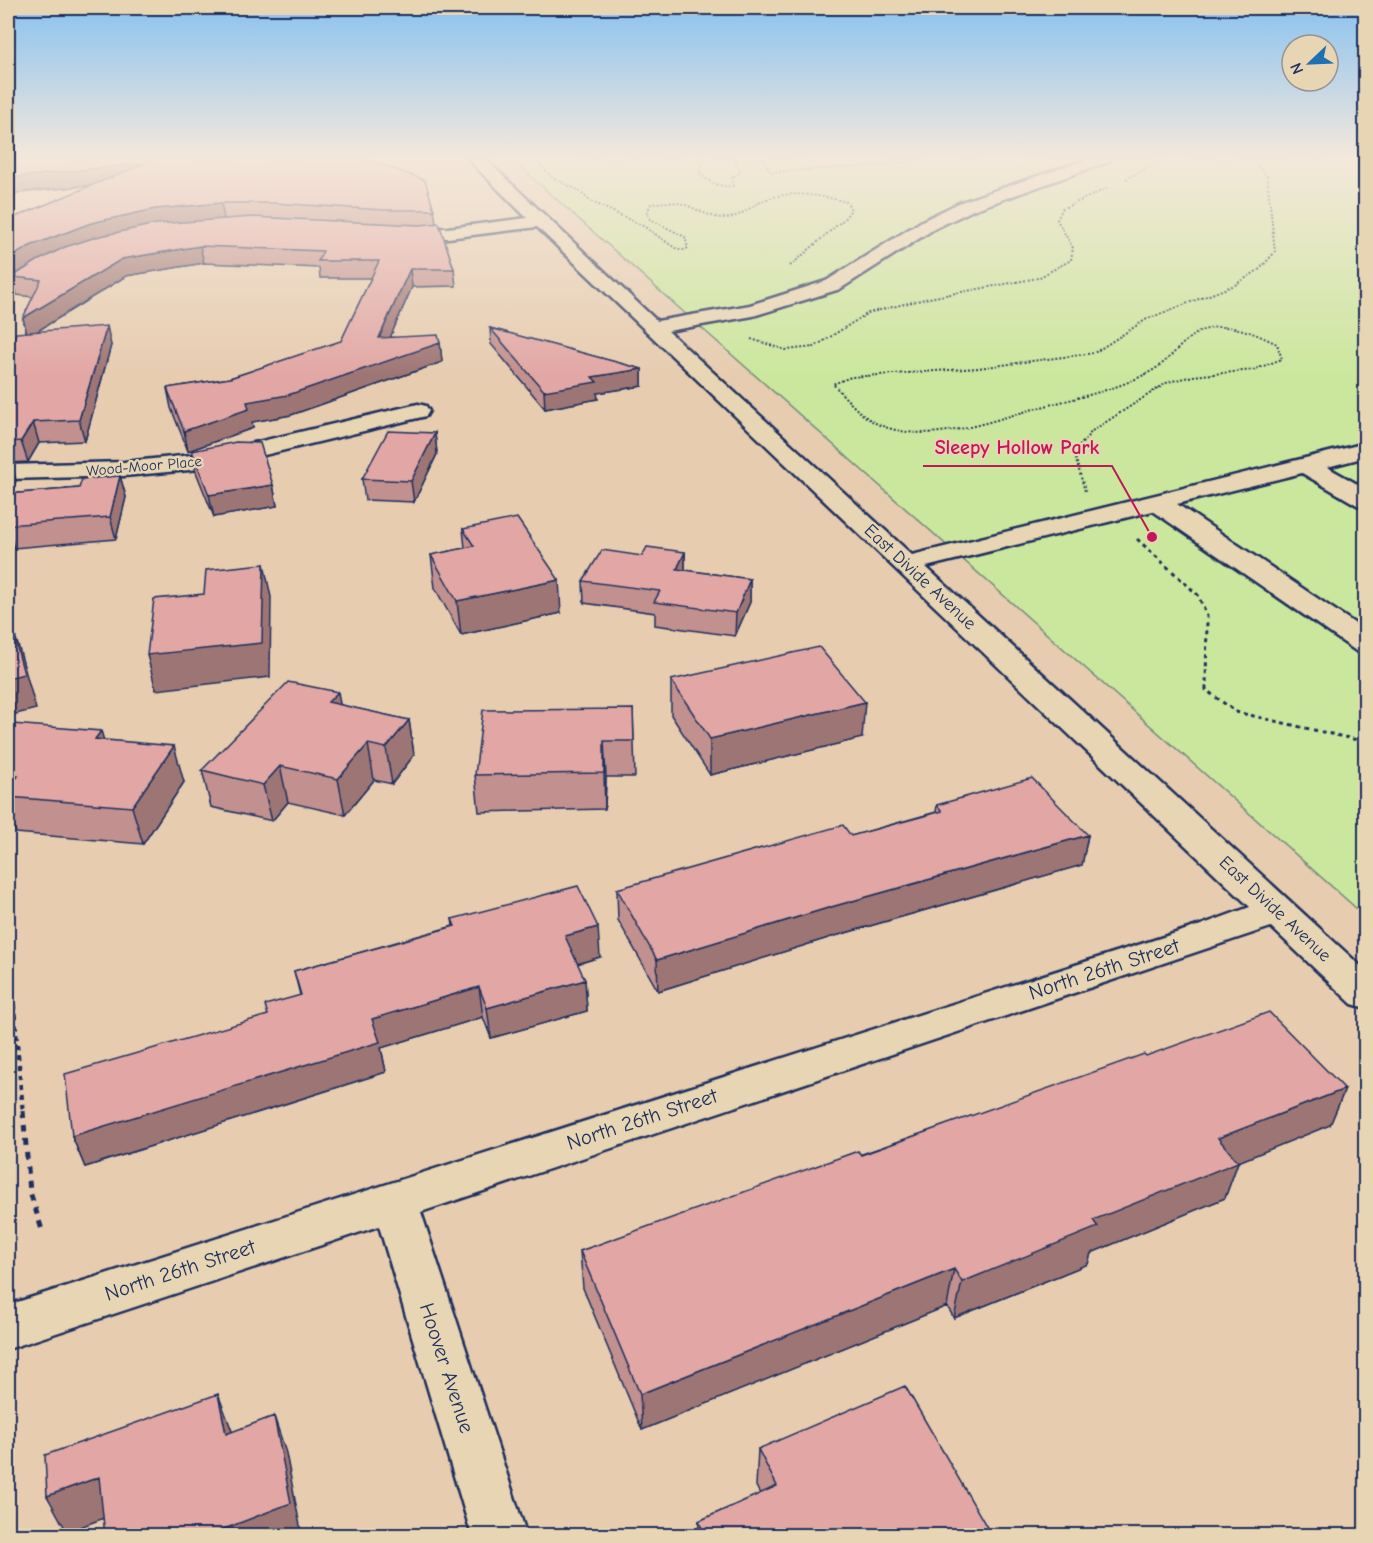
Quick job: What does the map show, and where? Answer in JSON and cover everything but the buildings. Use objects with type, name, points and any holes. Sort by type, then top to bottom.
[{"type":"street","points":[[383,234],[462,231]]},
{"type":"street","name":"East Divide Avenue","points":[[552,231],[653,328],[1365,994]]},
{"type":"street","points":[[653,328],[753,310],[833,285],[920,231]]},
{"type":"street","points":[[8,289],[34,271],[72,256]]},
{"type":"street","name":"Wood-Moor Place","points":[[8,472],[127,470],[209,460],[281,445],[371,420],[418,411]]},
{"type":"street","points":[[906,564],[1365,450]]},
{"type":"street","points":[[1306,465],[1365,500]]},
{"type":"street","points":[[1157,502],[1365,645]]},
{"type":"street","name":"North 26th Street","points":[[8,1326],[1214,934],[1276,911]]},
{"type":"street","name":"Hoover Avenue","points":[[394,1200],[500,1536]]},
{"type":"path","points":[[651,231],[675,248],[684,250],[688,248],[685,237],[673,231]]},
{"type":"path","points":[[830,231],[778,277],[753,310],[745,330],[753,341],[786,350],[814,347],[868,313],[929,298],[1038,278],[1071,260],[1073,248],[1063,231]]},
{"type":"path","points":[[1273,231],[1275,252],[1260,268],[1235,285],[1147,319],[1094,353],[978,368],[852,377],[833,384],[864,417],[885,427],[931,432],[988,422],[1113,388],[1155,369],[1173,356],[1184,340],[1208,329],[1236,330],[1257,334],[1277,344],[1282,359],[1253,370],[1193,376],[1168,382],[1092,432],[1074,453],[1084,489],[1198,595],[1207,616],[1206,690],[1236,712],[1365,742]]},
{"type":"path","points":[[1365,303],[1363,305],[1365,311]]},
{"type":"path","points":[[8,975],[12,987],[30,1192],[43,1233]]},
{"type":"green space","points":[[592,231],[1365,231],[1365,916]]},
{"type":"place","name":"Sleepy Hollow Park","points":[[1152,537]]}]
